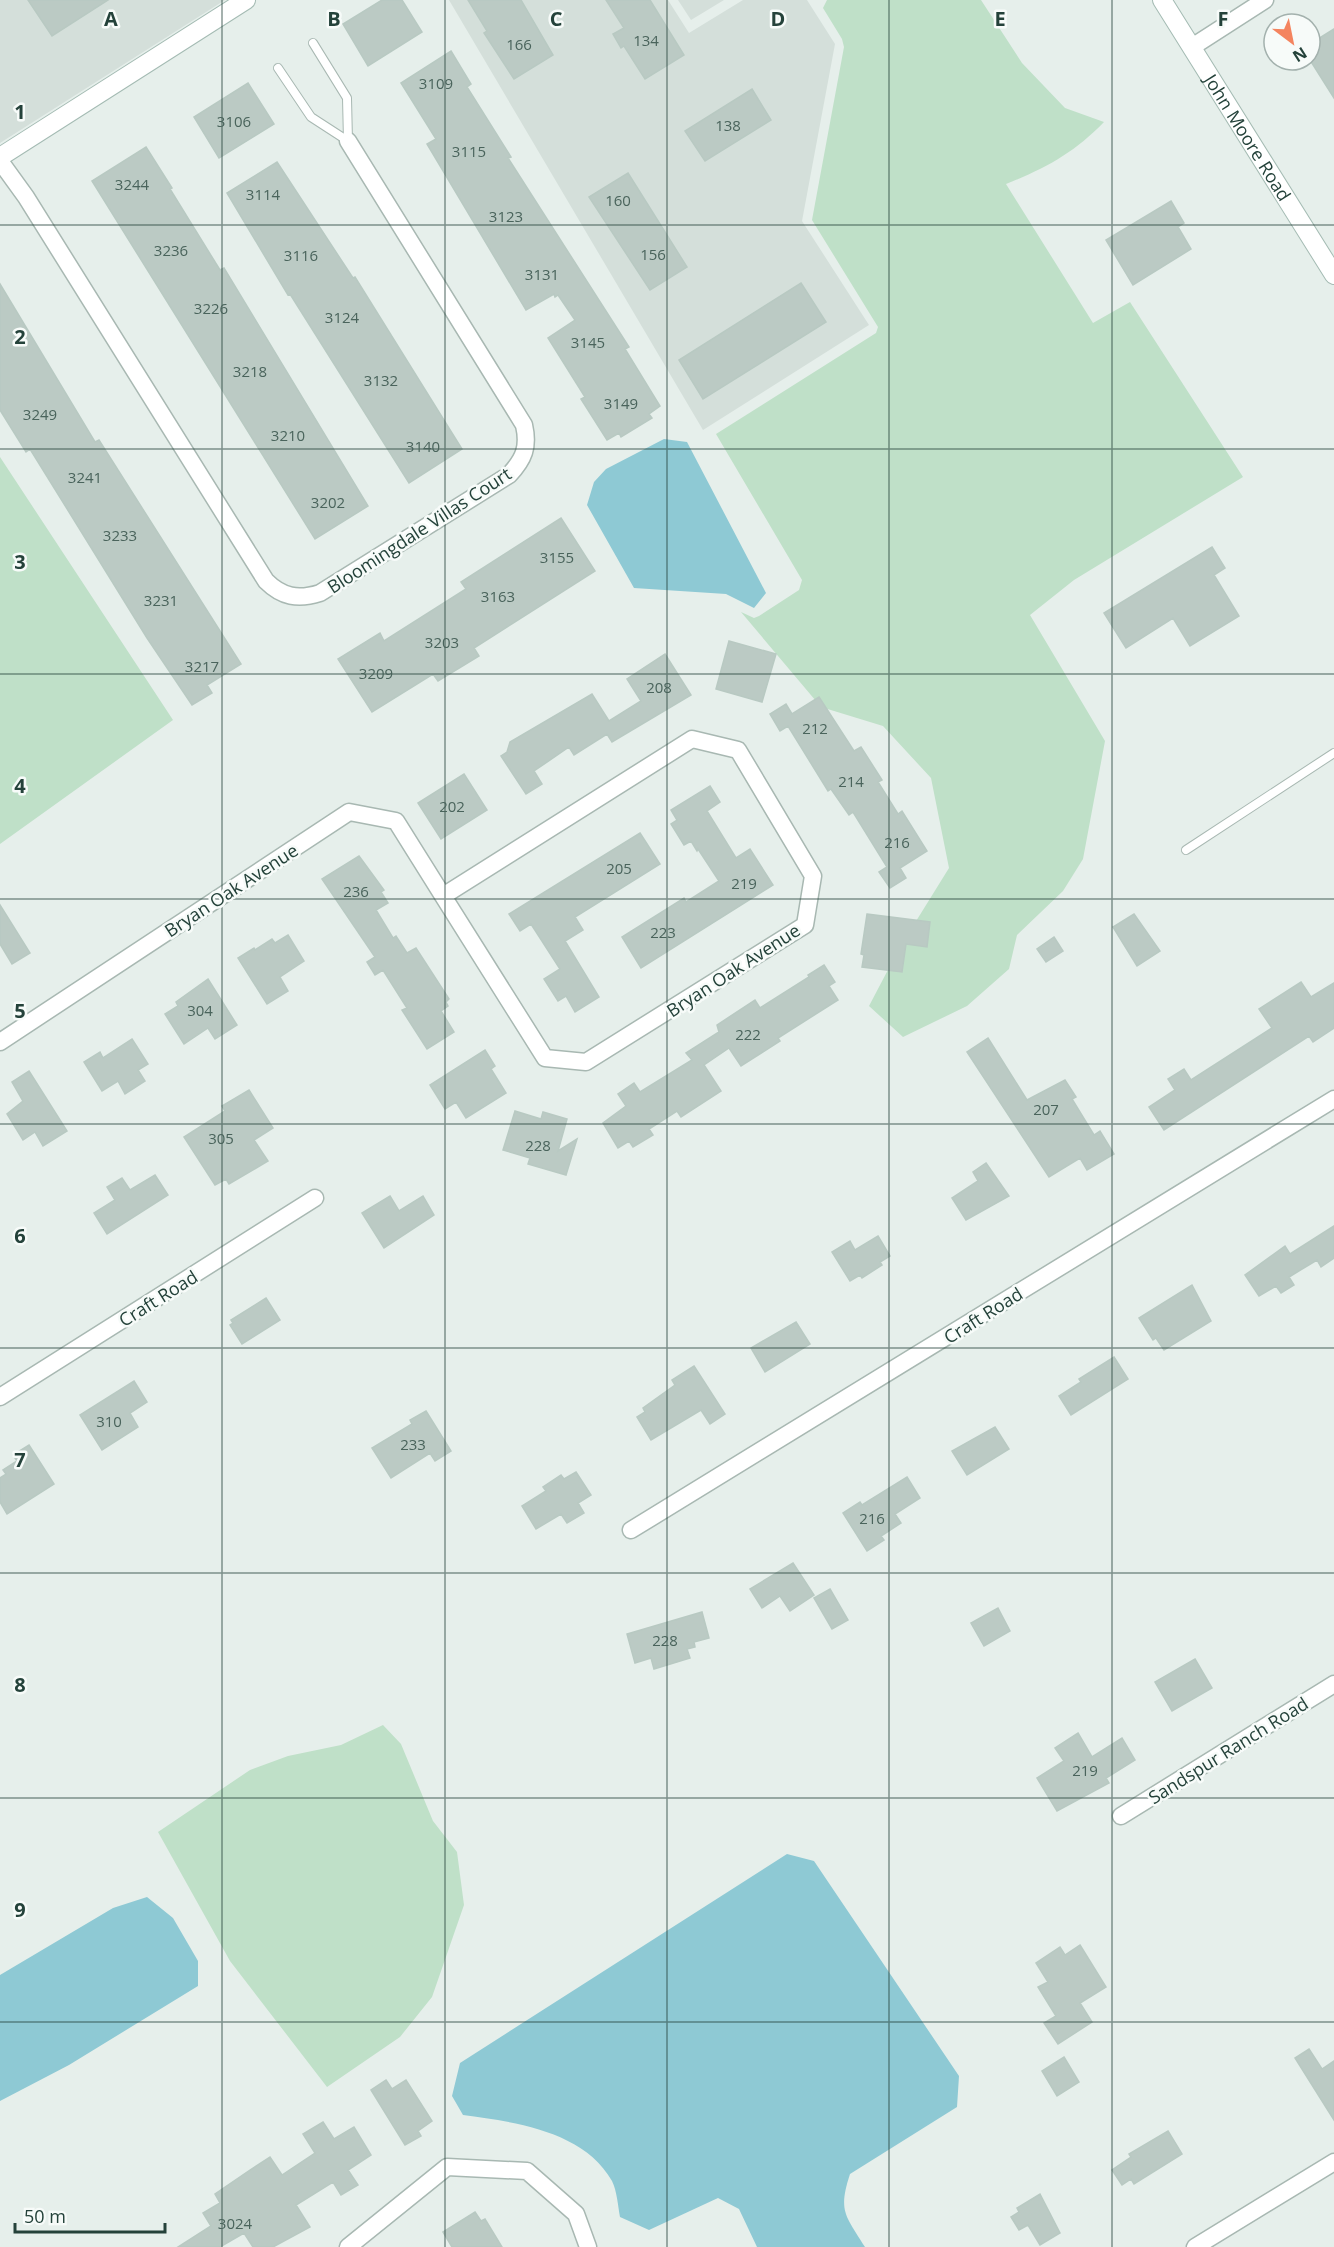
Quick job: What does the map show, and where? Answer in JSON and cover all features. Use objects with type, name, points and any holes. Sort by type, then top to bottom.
[{"type":"street","points":[[0,159],[246,0]]},
{"type":"street","name":"John Moore Road","points":[[1162,0],[1334,274]]},
{"type":"street","points":[[1192,47],[1265,0]]},
{"type":"street","name":"Bloomingdale Villas Court","points":[[0,159],[266,581],[277,591],[306,598],[320,593],[508,475],[519,464],[525,453],[527,438],[524,425],[348,141]]},
{"type":"street","name":"Bryan Oak Avenue","points":[[0,1042],[350,812],[396,821],[443,896],[545,1058],[586,1062],[805,925],[813,876],[738,750],[692,739],[443,896]]},
{"type":"street","name":"Craft Road","points":[[631,1530],[1334,1099]]},
{"type":"street","name":"Craft Road","points":[[0,1397],[315,1198]]},
{"type":"street","name":"Sandspur Ranch Road","points":[[1121,1816],[1334,1684]]},
{"type":"street","points":[[1195,2247],[1334,2162]]},
{"type":"street","points":[[348,2247],[447,2167],[527,2172],[576,2214],[588,2247]]},
{"type":"lane","points":[[313,43],[347,98],[348,141]]},
{"type":"lane","points":[[278,68],[311,117],[348,141]]},
{"type":"lane","points":[[1186,850],[1334,753]]},
{"type":"shaded area","points":[[0,0],[225,0],[0,143]]},
{"type":"shaded area","points":[[449,0],[668,0],[689,33],[743,0],[807,0],[835,44],[802,221],[869,325],[703,430]]},
{"type":"shaded area","points":[[678,0],[724,0],[691,20]]},
{"type":"green space","points":[[827,0],[981,0],[1022,63],[1065,108],[1104,122],[1082,143],[1059,159],[1006,184],[1093,323],[1130,302],[1243,477],[1074,580],[1030,615],[1105,741],[1083,859],[1063,891],[1017,935],[1009,969],[967,1006],[903,1037],[869,1006],[900,947],[949,868],[931,778],[883,726],[821,707],[741,612],[754,618],[759,616],[799,590],[802,580],[716,434],[876,333],[878,327],[812,220],[844,47],[842,39],[823,8]]},
{"type":"green space","points":[[0,457],[173,720],[0,844]]},
{"type":"green space","points":[[383,1725],[401,1744],[433,1821],[457,1852],[464,1905],[432,1997],[400,2037],[327,2087],[230,1961],[158,1832],[250,1770],[288,1756],[341,1745]]},
{"type":"water","points":[[664,439],[687,442],[766,593],[754,608],[726,594],[634,588],[587,505],[594,482],[606,469]]},
{"type":"water","points":[[787,1854],[814,1861],[959,2076],[957,2107],[850,2174],[844,2205],[848,2220],[865,2247],[757,2247],[739,2209],[718,2198],[649,2230],[620,2217],[612,2181],[600,2164],[584,2151],[566,2140],[526,2126],[463,2115],[452,2096],[460,2063]]},
{"type":"water","points":[[147,1897],[173,1918],[198,1961],[198,1986],[69,2065],[0,2101],[0,1975],[113,1908]]},
{"type":"building","points":[[28,0],[108,0],[52,36]]},
{"type":"building","points":[[382,0],[402,0],[422,32],[368,66],[343,24]]},
{"type":"building","points":[[468,0],[521,0],[553,55],[514,79],[484,33],[487,31]]},
{"type":"building","points":[[606,0],[650,0],[684,55],[645,79],[624,46],[621,48],[613,34],[624,28]]},
{"type":"building","points":[[1334,29],[1334,98],[1318,72],[1322,72],[1322,36]]},
{"type":"building","points":[[451,51],[471,84],[467,87],[511,157],[508,158],[629,347],[625,349],[660,406],[649,414],[652,418],[621,437],[619,433],[607,440],[581,399],[585,397],[548,338],[575,320],[558,295],[555,297],[554,294],[526,310],[427,144],[436,139],[401,83]]},
{"type":"building","points":[[248,83],[274,124],[219,158],[194,117]]},
{"type":"building","points":[[752,89],[771,120],[705,161],[685,131]]},
{"type":"building","points":[[146,147],[220,270],[224,268],[368,506],[315,539],[92,181]]},
{"type":"building","points":[[277,162],[353,278],[355,277],[462,449],[409,483],[290,294],[288,295],[227,193]]},
{"type":"building","points":[[628,173],[687,267],[650,290],[589,197]]},
{"type":"building","points":[[1171,201],[1184,223],[1178,227],[1191,249],[1133,285],[1106,240]]},
{"type":"building","points":[[801,283],[826,322],[703,399],[679,360]]},
{"type":"building","points":[[0,284],[95,442],[99,440],[241,664],[207,685],[212,693],[192,705],[147,638],[30,449],[26,452],[0,410]]},
{"type":"building","points":[[561,518],[595,571],[474,648],[479,656],[438,681],[433,674],[372,712],[338,659],[380,633],[384,641],[466,589],[461,582]]},
{"type":"building","points":[[1212,547],[1225,568],[1214,575],[1239,616],[1190,646],[1173,618],[1126,648],[1104,613]]},
{"type":"building","points":[[729,641],[776,654],[762,702],[716,689]]},
{"type":"building","points":[[665,654],[691,695],[612,742],[607,734],[574,755],[569,747],[534,771],[542,784],[526,794],[501,756],[507,752],[510,742],[592,694],[609,721],[641,701],[627,679]]},
{"type":"building","points":[[819,697],[854,751],[861,747],[882,780],[878,782],[898,814],[902,811],[927,851],[900,868],[906,878],[890,888],[879,872],[887,867],[853,812],[849,815],[831,789],[828,791],[788,726],[780,731],[770,714],[786,704],[792,714]]},
{"type":"building","points":[[464,774],[487,810],[441,839],[418,803]]},
{"type":"building","points":[[710,786],[720,802],[707,811],[736,858],[750,849],[773,885],[641,968],[622,937],[684,898],[686,902],[719,881],[698,849],[697,851],[691,841],[684,845],[671,824],[677,820],[671,810]]},
{"type":"building","points":[[640,833],[660,864],[575,917],[583,930],[565,941],[599,997],[575,1012],[566,996],[558,1001],[544,979],[560,969],[531,924],[520,931],[509,914]]},
{"type":"building","points":[[359,856],[384,890],[381,892],[388,903],[376,910],[393,938],[396,936],[407,953],[416,948],[449,999],[446,1002],[448,1006],[441,1011],[454,1032],[427,1049],[402,1010],[407,1008],[383,970],[375,975],[367,962],[375,957],[322,879]]},
{"type":"building","points":[[0,905],[30,953],[12,964],[0,944]]},
{"type":"building","points":[[867,914],[930,922],[927,947],[906,944],[902,972],[862,967],[864,955],[861,954]]},
{"type":"building","points":[[1134,914],[1160,951],[1137,966],[1113,927]]},
{"type":"building","points":[[288,935],[304,961],[280,977],[288,991],[267,1004],[238,958],[272,939],[275,943]]},
{"type":"building","points":[[1054,937],[1063,951],[1046,962],[1037,949]]},
{"type":"building","points":[[824,965],[835,982],[829,986],[838,1000],[778,1038],[780,1041],[741,1066],[729,1048],[704,1065],[721,1091],[681,1117],[677,1111],[649,1129],[653,1135],[633,1147],[629,1141],[618,1148],[603,1123],[626,1106],[618,1094],[634,1083],[640,1092],[692,1060],[686,1053],[719,1032],[717,1025],[755,1000],[760,1008]]},
{"type":"building","points":[[208,979],[237,1025],[215,1039],[208,1028],[184,1044],[165,1014],[178,1006],[176,1002]]},
{"type":"building","points":[[1301,982],[1311,997],[1334,983],[1334,1028],[1313,1042],[1309,1036],[1164,1130],[1149,1107],[1175,1090],[1168,1079],[1184,1069],[1191,1080],[1272,1028],[1259,1009]]},
{"type":"building","points":[[988,1038],[1027,1100],[1065,1080],[1076,1097],[1072,1099],[1094,1135],[1100,1131],[1114,1154],[1087,1170],[1080,1158],[1049,1177],[967,1052]]},
{"type":"building","points":[[132,1039],[148,1064],[138,1070],[145,1081],[125,1094],[118,1081],[102,1091],[84,1062],[100,1052],[103,1058]]},
{"type":"building","points":[[485,1050],[495,1066],[491,1069],[506,1093],[466,1118],[456,1102],[445,1109],[430,1085]]},
{"type":"building","points":[[29,1071],[67,1131],[43,1146],[35,1132],[23,1140],[7,1114],[23,1101],[12,1082]]},
{"type":"building","points":[[249,1090],[273,1128],[254,1140],[268,1161],[229,1184],[226,1179],[215,1185],[184,1137],[225,1111],[222,1106]]},
{"type":"building","points":[[515,1111],[541,1119],[543,1112],[567,1119],[558,1151],[577,1139],[566,1175],[528,1164],[530,1158],[503,1150]]},
{"type":"building","points":[[986,1163],[1009,1196],[966,1220],[952,1198],[978,1181],[973,1172]]},
{"type":"building","points":[[155,1175],[168,1195],[107,1234],[94,1213],[115,1200],[107,1187],[122,1178],[130,1190]]},
{"type":"building","points":[[390,1196],[399,1211],[423,1196],[434,1215],[384,1248],[362,1213]]},
{"type":"building","points":[[1334,1226],[1334,1258],[1321,1267],[1317,1260],[1289,1277],[1294,1285],[1281,1293],[1276,1286],[1259,1296],[1245,1275],[1285,1246],[1290,1254]]},
{"type":"building","points":[[878,1236],[890,1256],[880,1262],[882,1265],[862,1278],[860,1275],[850,1281],[832,1252],[850,1241],[855,1250]]},
{"type":"building","points":[[1192,1285],[1211,1321],[1164,1350],[1156,1338],[1153,1340],[1139,1318]]},
{"type":"building","points":[[266,1298],[280,1320],[242,1344],[230,1325],[233,1323],[231,1320]]},
{"type":"building","points":[[796,1322],[810,1344],[765,1372],[751,1348]]},
{"type":"building","points":[[1114,1357],[1128,1379],[1071,1415],[1059,1396],[1081,1382],[1079,1379]]},
{"type":"building","points":[[694,1366],[725,1414],[710,1424],[701,1410],[651,1440],[637,1417],[645,1412],[643,1408],[675,1385],[672,1380]]},
{"type":"building","points":[[134,1381],[147,1402],[130,1413],[138,1427],[102,1450],[80,1415]]},
{"type":"building","points":[[426,1411],[451,1451],[435,1461],[430,1453],[391,1478],[372,1448],[412,1424],[410,1420]]},
{"type":"building","points":[[995,1427],[1009,1449],[967,1475],[952,1451]]},
{"type":"building","points":[[29,1445],[54,1484],[7,1514],[0,1502],[0,1478],[6,1474],[3,1470],[17,1461],[13,1455]]},
{"type":"building","points":[[576,1472],[591,1495],[578,1503],[584,1513],[567,1523],[561,1514],[536,1529],[522,1506],[546,1491],[543,1487],[561,1475],[564,1479]]},
{"type":"building","points":[[907,1477],[920,1498],[895,1514],[901,1523],[881,1536],[884,1540],[867,1551],[843,1513],[860,1502],[862,1505]]},
{"type":"building","points":[[793,1563],[814,1595],[790,1611],[780,1596],[762,1608],[750,1589]]},
{"type":"building","points":[[830,1589],[848,1620],[832,1629],[814,1598]]},
{"type":"building","points":[[998,1608],[1010,1631],[984,1646],[971,1623]]},
{"type":"building","points":[[702,1612],[709,1638],[694,1642],[695,1647],[687,1649],[690,1658],[654,1669],[651,1658],[635,1663],[627,1634]]},
{"type":"building","points":[[1195,1659],[1212,1688],[1172,1711],[1155,1682]]},
{"type":"building","points":[[1078,1733],[1092,1757],[1122,1738],[1135,1760],[1106,1778],[1109,1783],[1057,1811],[1037,1778],[1064,1761],[1055,1748]]},
{"type":"building","points":[[1080,1945],[1106,1987],[1080,2003],[1092,2022],[1058,2044],[1044,2023],[1056,2016],[1038,1987],[1048,1982],[1036,1963],[1060,1947],[1065,1955]]},
{"type":"building","points":[[1309,2049],[1322,2069],[1334,2061],[1334,2120],[1295,2058]]},
{"type":"building","points":[[1064,2057],[1079,2082],[1057,2096],[1042,2071]]},
{"type":"building","points":[[386,2080],[392,2089],[406,2080],[432,2121],[418,2131],[421,2136],[405,2145],[371,2090]]},
{"type":"building","points":[[323,2122],[334,2139],[354,2127],[371,2155],[348,2170],[358,2185],[341,2195],[333,2182],[296,2205],[310,2227],[273,2247],[253,2247],[244,2233],[220,2247],[178,2247],[211,2226],[203,2213],[220,2203],[215,2194],[270,2157],[282,2175],[315,2153],[303,2134]]},
{"type":"building","points":[[1168,2131],[1182,2154],[1134,2184],[1131,2179],[1122,2185],[1112,2170],[1131,2157],[1129,2154]]},
{"type":"building","points":[[1040,2194],[1060,2233],[1040,2245],[1028,2225],[1019,2230],[1011,2217],[1019,2212],[1017,2208]]},
{"type":"building","points":[[475,2212],[481,2221],[485,2219],[502,2247],[452,2247],[443,2232]]}]
